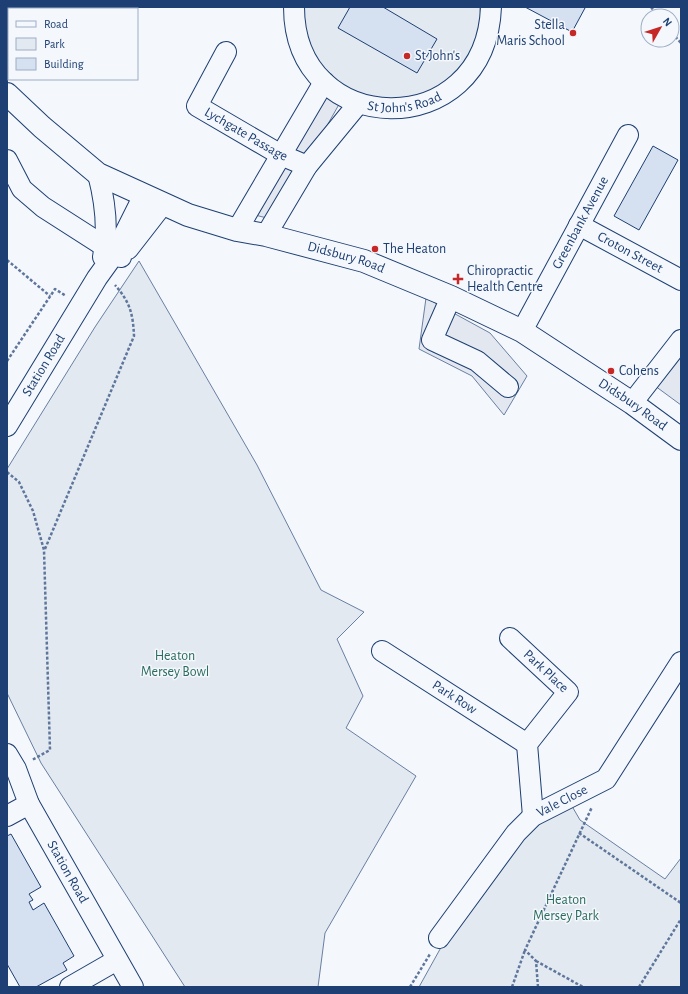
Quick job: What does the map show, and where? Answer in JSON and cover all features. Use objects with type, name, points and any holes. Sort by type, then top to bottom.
[{"type":"main road","name":"Didsbury Road","points":[[7,94],[42,127],[98,174],[188,215],[237,230],[266,235],[364,261],[451,297],[522,331],[632,403],[681,439]]},
{"type":"street","name":"St John's Road","points":[[294,7],[294,26],[304,57],[324,82],[340,95],[358,104],[390,110],[421,105],[450,91],[473,68],[487,40],[491,7]]},
{"type":"street","name":"Lychgate Passage","points":[[226,52],[197,106],[281,155],[307,166]]},
{"type":"street","points":[[237,230],[324,82]]},
{"type":"street","name":"St John's Road","points":[[266,235],[307,166],[358,104]]},
{"type":"street","name":"Greenbank Avenue","points":[[522,331],[628,135]]},
{"type":"street","points":[[7,160],[22,188],[43,208],[114,253]]},
{"type":"street","points":[[98,174],[105,202],[114,253]]},
{"type":"street","name":"Station Road","points":[[81,306],[97,278],[114,253],[154,199]]},
{"type":"street","name":"Croton Street","points":[[579,225],[681,280]]},
{"type":"street","name":"Station Road","points":[[7,426],[114,253]]},
{"type":"street","points":[[451,297],[432,340],[477,361],[508,387]]},
{"type":"street","points":[[632,403],[681,340]]},
{"type":"street","name":"Park Place","points":[[510,638],[568,692],[528,744]]},
{"type":"street","name":"Park Row","points":[[382,651],[528,744]]},
{"type":"street","name":"Vale Close","points":[[439,938],[516,833],[532,816],[606,779],[680,667]]},
{"type":"street","points":[[528,744],[532,816]]},
{"type":"street","name":"Station Road","points":[[7,754],[16,770],[29,804],[133,987]]},
{"type":"street","points":[[7,816],[29,804]]},
{"type":"street","points":[[70,987],[117,960]]},
{"type":"path","points":[[7,260],[50,296]]},
{"type":"path","points":[[44,550],[134,336],[134,317],[128,303],[118,288]]},
{"type":"path","points":[[7,361],[55,289],[81,306]]},
{"type":"path","points":[[7,472],[19,482],[33,511],[44,550],[50,750]]},
{"type":"path","points":[[512,987],[525,950],[593,806]]},
{"type":"path","points":[[579,833],[681,903]]},
{"type":"path","points":[[638,987],[681,919]]},
{"type":"path","points":[[410,987],[439,938]]},
{"type":"path","points":[[525,950],[536,961],[583,987]]},
{"type":"path","points":[[536,961],[538,987]]},
{"type":"green space","points":[[303,7],[480,7],[480,20],[478,33],[471,51],[458,71],[445,84],[417,96],[399,99],[381,99],[363,95],[347,89],[332,79],[320,65],[308,44]]},
{"type":"green space","name":"Heaton Mersey Bowl","points":[[139,261],[257,465],[321,590],[364,612],[337,639],[363,696],[346,728],[416,776],[325,933],[318,987],[185,987],[41,763],[7,693],[7,469],[95,327]]},
{"type":"green space","name":"Heaton Mersey Park","points":[[569,801],[580,820],[665,879],[681,858],[681,987],[419,987],[444,942],[520,835]]},
{"type":"shaded area","points":[[326,91],[342,99],[306,163],[287,153]]},
{"type":"shaded area","points":[[283,161],[300,169],[271,219],[255,215]]},
{"type":"shaded area","points":[[426,298],[490,333],[527,376],[504,415],[472,376],[419,349]]},
{"type":"shaded area","points":[[681,355],[681,405],[651,383]]},
{"type":"building","name":"St John's","points":[[350,7],[383,7],[437,39],[417,73],[338,28]]},
{"type":"building","points":[[525,7],[583,7],[585,8],[572,32]]},
{"type":"building","points":[[653,146],[678,160],[639,230],[614,216]]},
{"type":"building","points":[[11,834],[41,887],[29,894],[33,900],[29,902],[33,910],[44,903],[74,956],[63,963],[67,970],[36,987],[20,987],[7,964],[7,836]]},
{"type":"place","name":"Stella Maris School","points":[[573,33]]},
{"type":"place","name":"St John's","points":[[407,56]]},
{"type":"place","name":"The Heaton","points":[[375,249]]},
{"type":"place","name":"Chiropractic Health Centre","points":[[458,279]]},
{"type":"place","name":"Cohens","points":[[611,371]]}]
